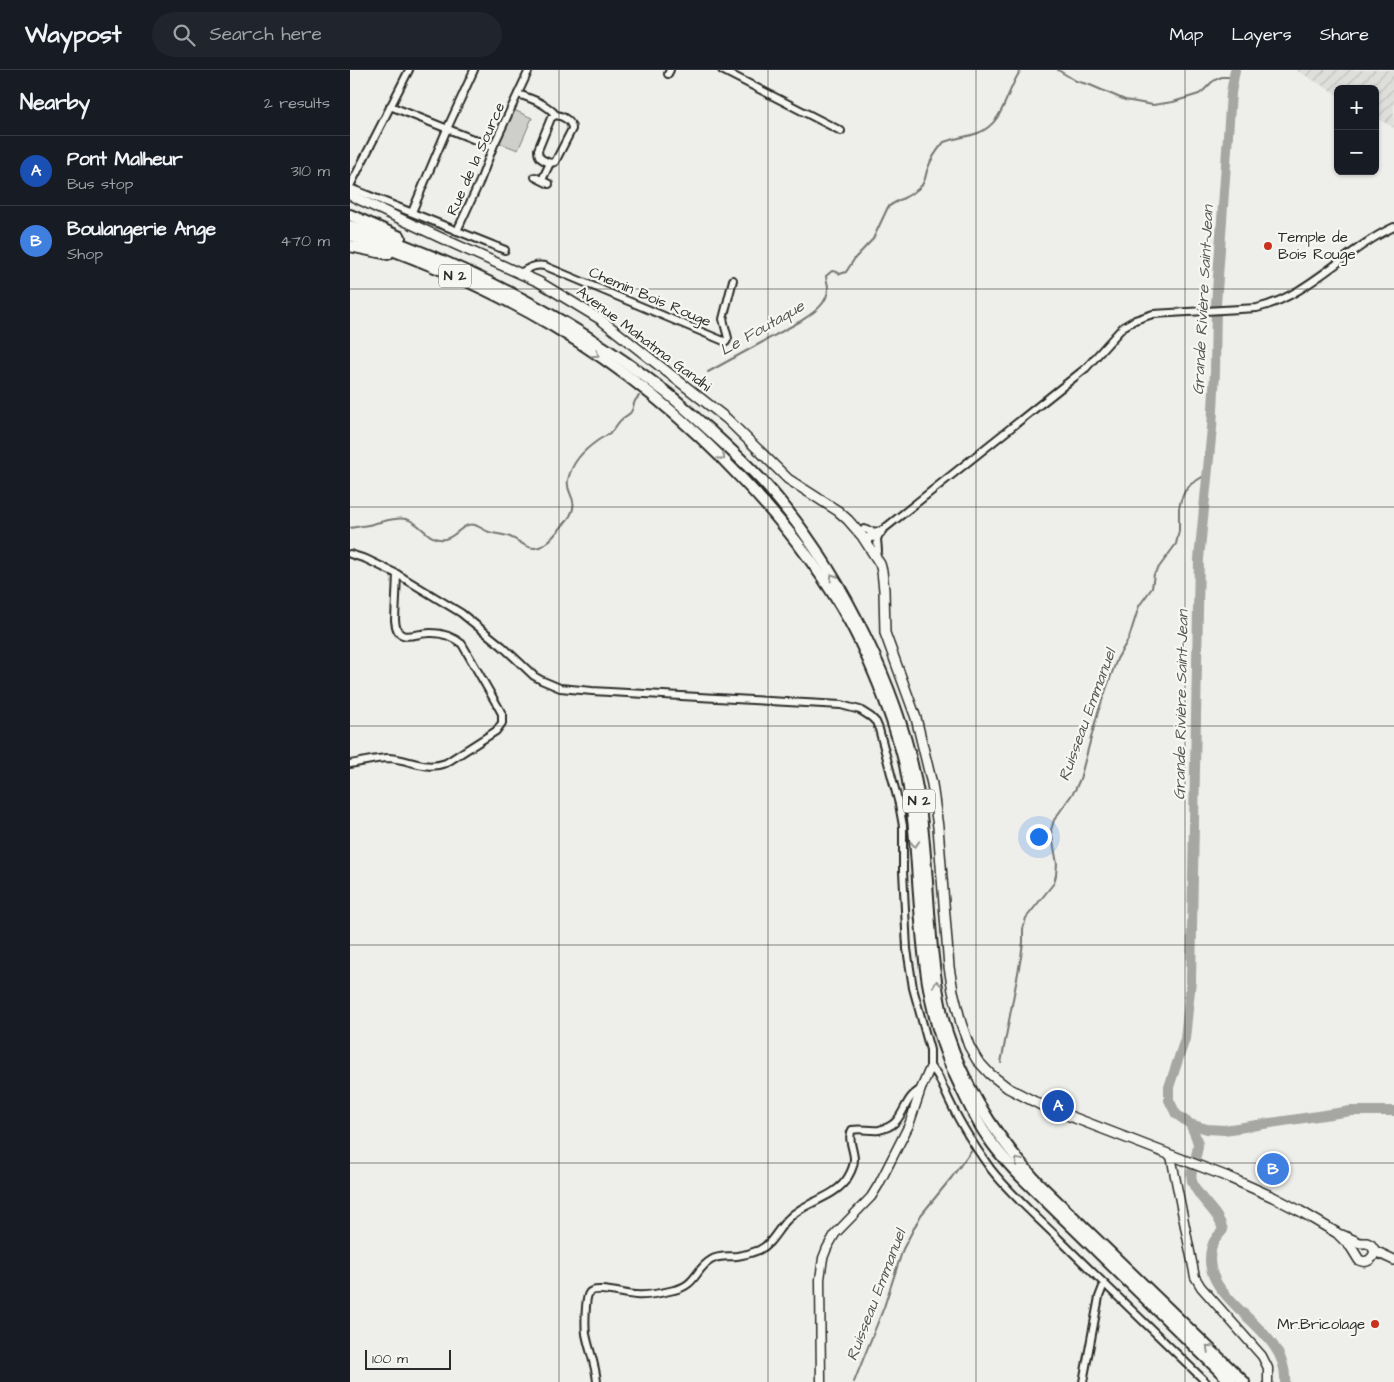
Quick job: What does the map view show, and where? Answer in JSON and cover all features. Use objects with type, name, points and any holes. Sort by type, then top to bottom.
[{"type":"highway","points":[[350,215],[468,268],[492,283]]},
{"type":"highway","name":"N 2","points":[[350,226],[392,240],[492,283],[563,321],[595,341],[665,391],[716,436],[776,497],[812,544],[841,589],[891,694],[904,730],[919,802],[931,944],[941,1014],[970,1090],[1003,1142],[1038,1183],[1244,1382]]},
{"type":"highway","name":"N 2","points":[[350,235],[424,262],[474,284],[556,327],[620,370],[696,431],[763,501],[816,566],[850,622],[867,656],[898,738],[912,812],[923,946],[931,1006],[946,1056],[972,1109],[986,1135],[1020,1177],[1231,1382]]},
{"type":"highway","points":[[350,246],[382,252],[410,262],[455,280],[556,327]]},
{"type":"main road","name":"Avenue Mahatma Gandhi","points":[[350,195],[520,273],[562,295],[600,320],[728,420],[788,479],[812,493],[848,520],[874,550],[882,571],[885,634],[916,718],[932,784],[941,854],[950,975],[961,1023],[969,1046],[977,1060],[990,1074],[1023,1097],[1059,1114],[1171,1156]]},
{"type":"main road","name":"Avenue Mahatma Gandhi","points":[[350,201],[438,237]]},
{"type":"main road","name":"Avenue Mahatma Gandhi","points":[[812,493],[835,503],[850,514],[870,537]]},
{"type":"main road","points":[[825,502],[843,512],[870,537],[874,550]]},
{"type":"main road","points":[[870,537],[880,532]]},
{"type":"main road","points":[[1171,1156],[1280,1200],[1337,1233],[1360,1243],[1367,1243],[1375,1251],[1394,1261]]},
{"type":"main road","points":[[1337,1233],[1347,1242],[1356,1258],[1362,1262],[1370,1260],[1394,1261]]},
{"type":"main road","points":[[1355,1254],[1355,1249],[1360,1243]]},
{"type":"main road","points":[[1370,1260],[1375,1251]]},
{"type":"street","points":[[409,70],[350,187],[505,250]]},
{"type":"street","points":[[412,212],[474,70]]},
{"type":"street","name":"Rue de la Source","points":[[458,231],[493,147],[529,70]]},
{"type":"street","points":[[722,70],[841,131]]},
{"type":"street","points":[[518,94],[538,101],[556,115],[570,122],[573,126],[555,162],[550,163],[538,179],[549,184]]},
{"type":"street","points":[[390,106],[493,147]]},
{"type":"street","points":[[550,163],[540,158],[538,150],[552,118],[556,115]]},
{"type":"street","points":[[874,550],[880,532],[1086,368],[1122,327],[1135,320],[1154,314],[1256,308],[1270,305],[1311,282],[1356,249],[1394,228]]},
{"type":"street","name":"Chemin Bois Rouge","points":[[520,273],[533,266],[545,266],[725,342],[728,338],[724,311],[734,280]]},
{"type":"street","points":[[864,529],[880,532]]},
{"type":"street","points":[[350,554],[366,559],[397,574],[461,613],[502,646],[534,676],[560,688],[841,705],[860,710],[871,717],[879,729],[903,826],[907,949],[913,988],[930,1050],[930,1068],[909,1125],[880,1184],[871,1197],[835,1234],[826,1248],[820,1279],[821,1382]]},
{"type":"street","points":[[350,764],[388,758],[426,766],[439,765],[446,763],[496,731],[502,724],[500,710],[462,644],[452,638],[435,633],[406,636],[398,633],[395,626],[397,574]]},
{"type":"street","points":[[930,1068],[937,1073],[968,1137],[1013,1193],[1206,1382]]},
{"type":"street","points":[[597,1382],[595,1366],[586,1334],[586,1300],[590,1291],[600,1290],[642,1295],[676,1289],[691,1282],[706,1263],[712,1259],[739,1256],[761,1249],[770,1242],[788,1219],[828,1195],[844,1182],[854,1164],[850,1137],[852,1130],[881,1130],[892,1124],[902,1115],[908,1101],[921,1089]]},
{"type":"street","points":[[1171,1156],[1195,1277],[1201,1287],[1262,1356],[1268,1368],[1268,1382]]},
{"type":"street","points":[[1083,1382],[1099,1296],[1104,1284]]},
{"type":"shaded area","points":[[1296,70],[1394,70],[1394,128],[1379,119],[1379,85],[1334,85],[1334,93]]},
{"type":"shaded area","points":[[514,110],[532,118],[518,150],[500,143]]},
{"type":"waterway","name":"Le Foutaque","points":[[708,372],[801,321],[819,308],[827,294],[826,276],[832,271],[840,274],[846,272],[855,258],[873,239],[888,207],[914,192],[923,184],[931,161],[944,142],[978,133],[994,122],[1000,114],[1021,70]]},
{"type":"waterway","name":"Le Foutaque","points":[[1058,70],[1076,81],[1125,100],[1153,105],[1173,102],[1199,94],[1217,79],[1234,77]]},
{"type":"waterway","name":"Grande Rivière Saint-Jean","points":[[1235,70],[1231,93],[1216,305],[1212,428],[1199,559],[1191,980],[1185,1039],[1169,1087],[1169,1100],[1176,1114],[1190,1124],[1207,1129],[1224,1130],[1351,1111],[1394,1111]]},
{"type":"waterway","name":"Le Foutaque","points":[[350,528],[406,519],[434,538],[445,539],[467,526],[475,525],[489,532],[505,535],[528,547],[537,548],[542,546],[561,528],[573,510],[568,480],[575,462],[587,449],[610,433],[630,413],[635,400],[639,396]]},
{"type":"waterway","name":"Ruisseau Emmanuel","points":[[1001,1063],[1021,957],[1023,929],[1026,918],[1054,883],[1056,875],[1057,864],[1051,830],[1054,820],[1075,790],[1080,779],[1098,712],[1117,659],[1129,638],[1139,606],[1152,588],[1154,574],[1176,544],[1179,531],[1181,500],[1191,484],[1207,474]]},
{"type":"waterway","points":[[1190,1124],[1198,1146],[1191,1177],[1192,1181],[1199,1194],[1221,1223],[1223,1230],[1212,1246],[1210,1266],[1217,1283],[1229,1299],[1273,1345],[1282,1362],[1285,1382]]},
{"type":"waterway","name":"Ruisseau Emmanuel","points":[[854,1382],[884,1307],[903,1249],[921,1215],[973,1148]]},
{"type":"place","name":"Temple de Bois Rouge","points":[[1268,246]]},
{"type":"place","name":"Pont Malheur","points":[[1058,1106]]},
{"type":"place","name":"Boulangerie Ange","points":[[1273,1169]]},
{"type":"place","name":"Mr.Bricolage","points":[[1375,1324]]}]
